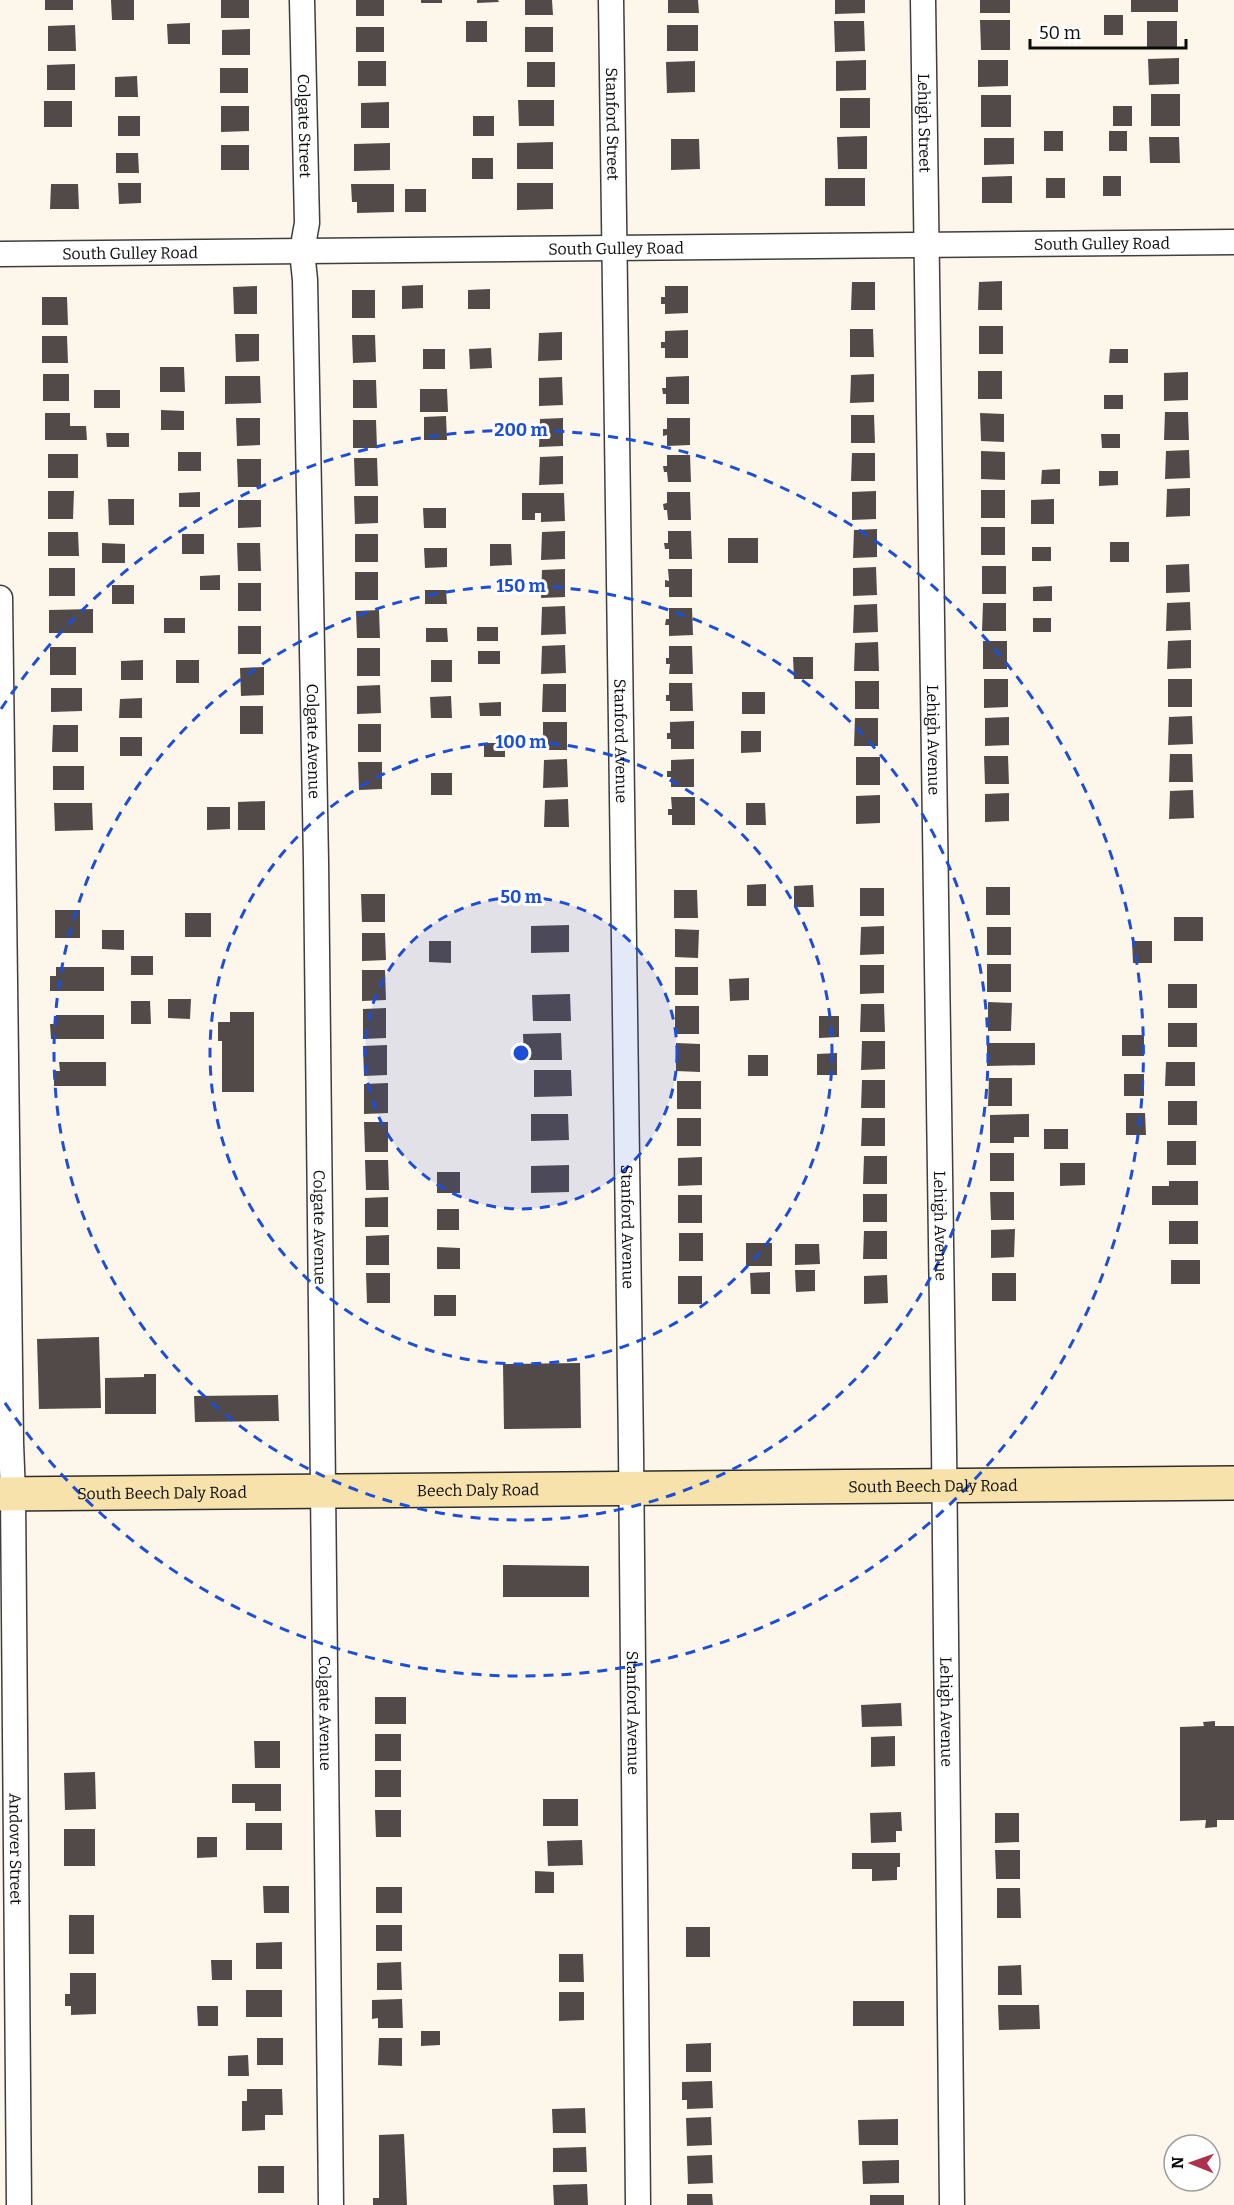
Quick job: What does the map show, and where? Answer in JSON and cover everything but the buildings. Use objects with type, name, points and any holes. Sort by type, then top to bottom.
[{"type":"main road","name":"South Beech Daly Road","points":[[631,1488],[1234,1483]]},
{"type":"main road","name":"Beech Daly Road","points":[[324,1491],[631,1488]]},
{"type":"main road","name":"South Beech Daly Road","points":[[7,1494],[324,1491]]},
{"type":"street","name":"Colgate Street","points":[[302,0],[307,223],[302,251]]},
{"type":"street","name":"Stanford Street","points":[[611,0],[615,248]]},
{"type":"street","name":"Lehigh Street","points":[[923,0],[926,245]]},
{"type":"street","name":"South Gulley Road","points":[[0,254],[1234,242]]},
{"type":"street","name":"Lehigh Avenue","points":[[926,245],[952,2205]]},
{"type":"street","name":"Stanford Avenue","points":[[615,248],[638,2205]]},
{"type":"street","name":"Colgate Avenue","points":[[302,251],[305,292],[316,861],[331,2205]]},
{"type":"street","name":"Andover Street","points":[[0,598],[11,1443],[7,1494],[20,2205]]}]
